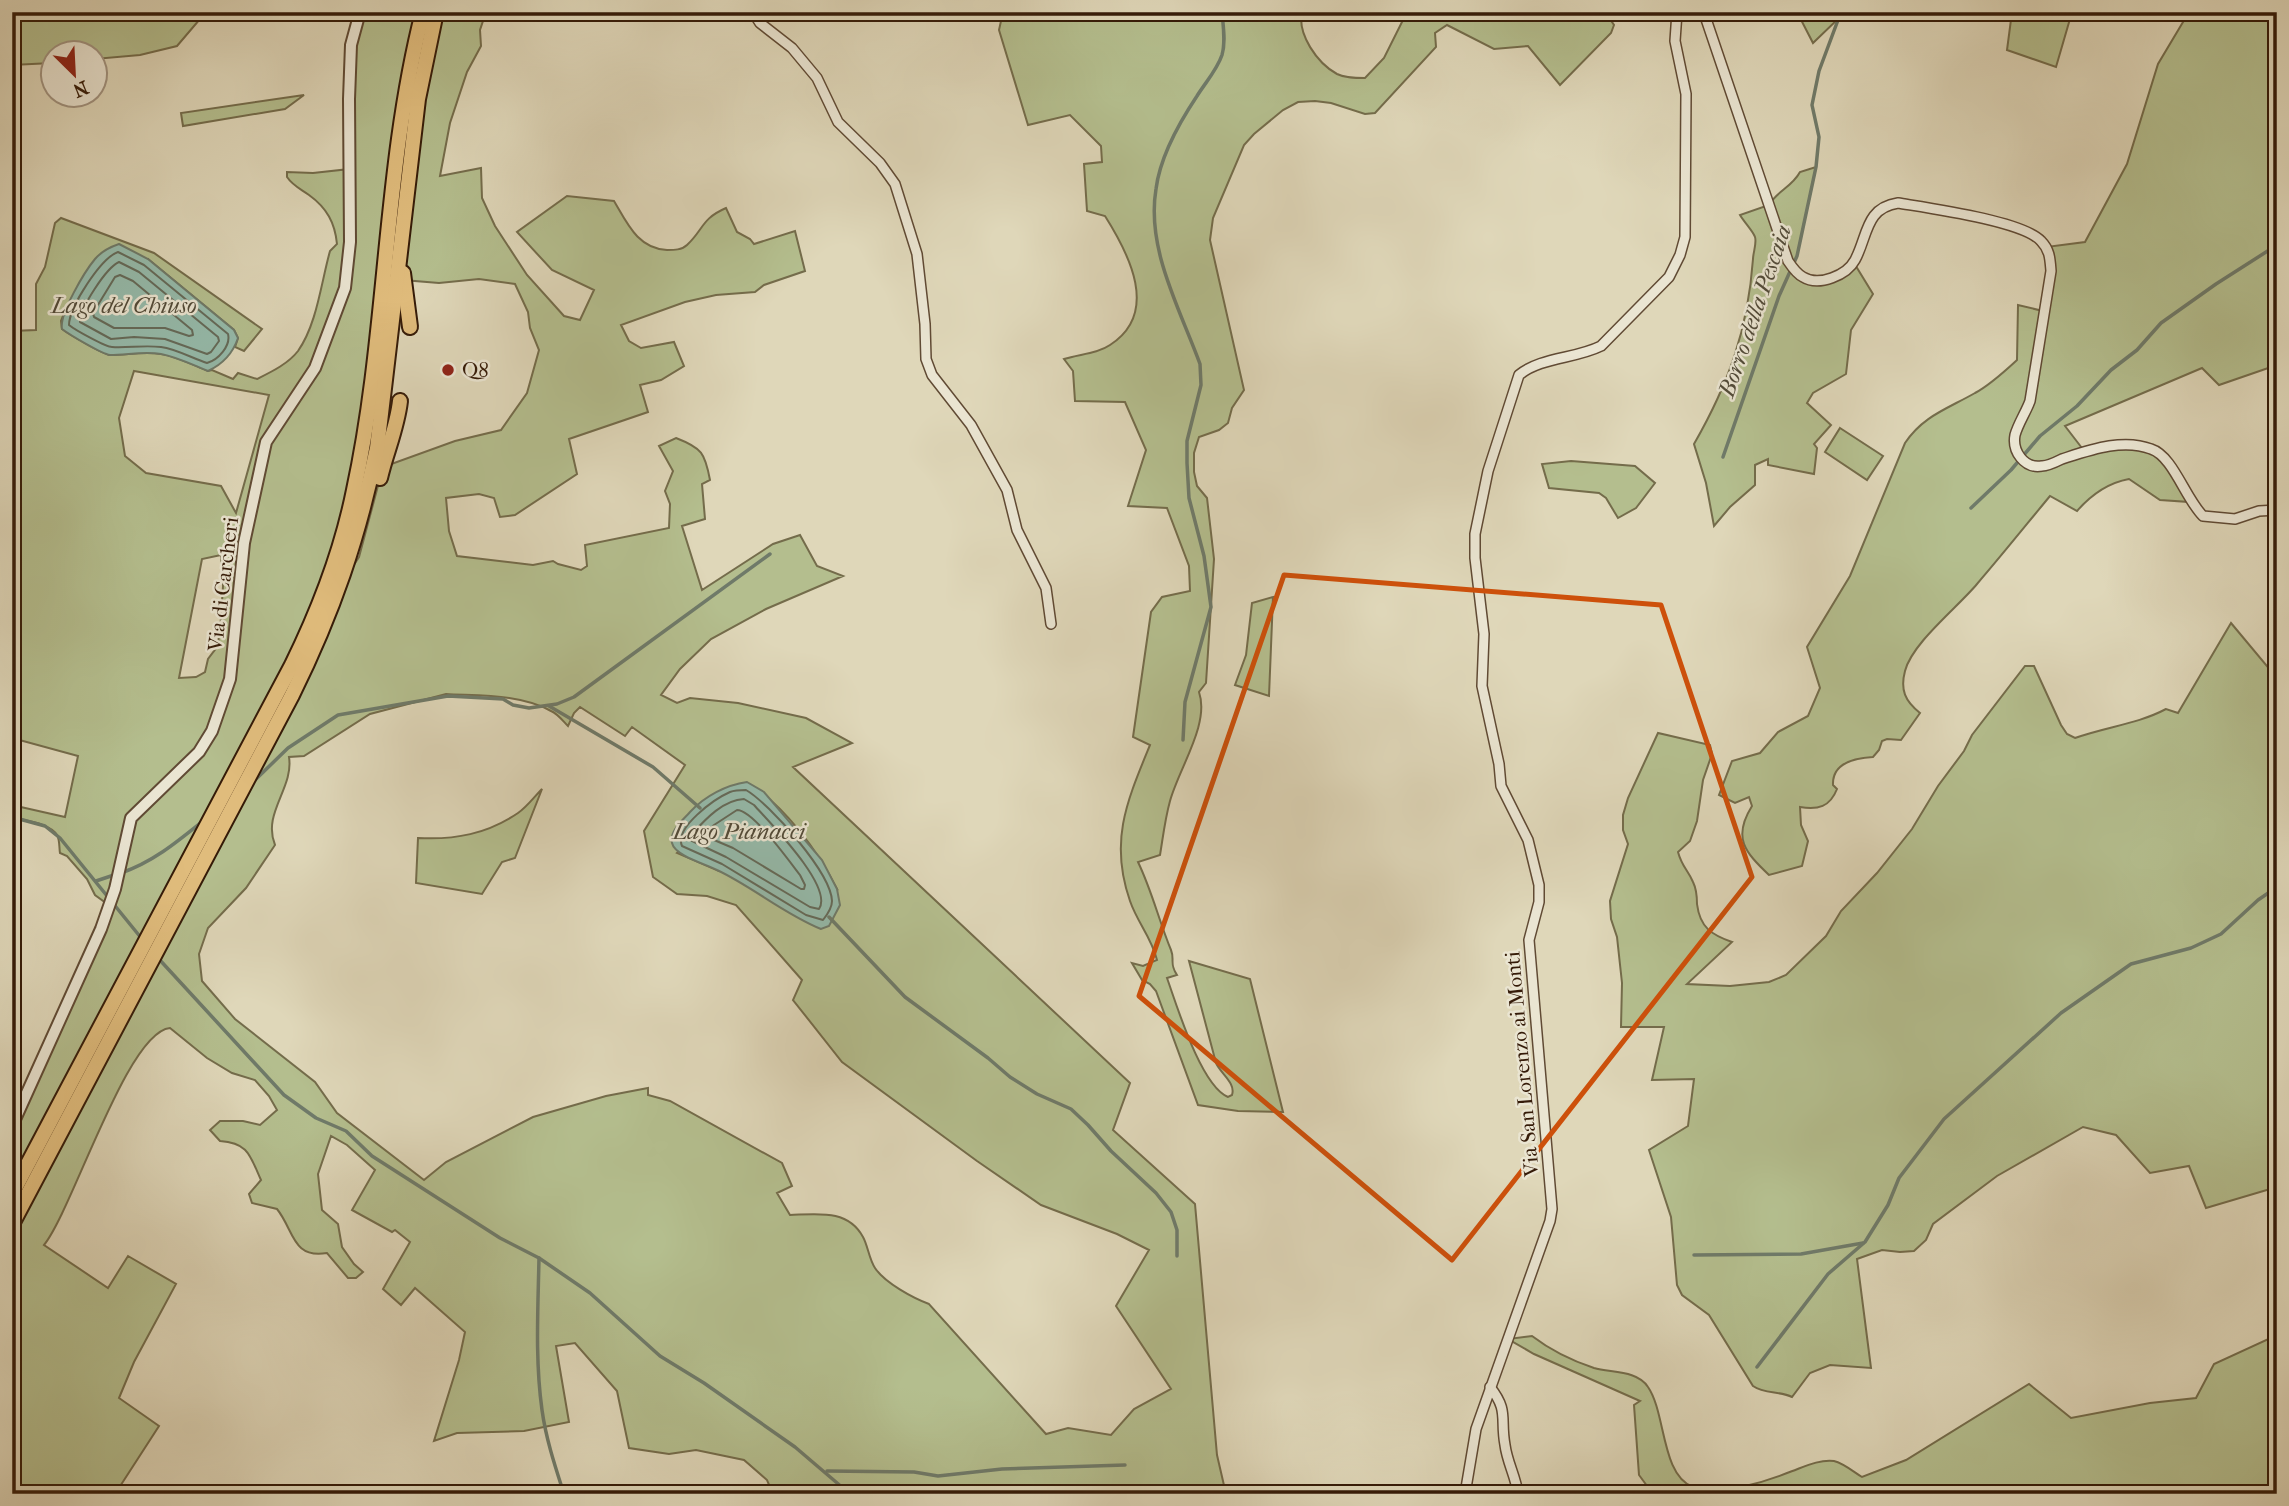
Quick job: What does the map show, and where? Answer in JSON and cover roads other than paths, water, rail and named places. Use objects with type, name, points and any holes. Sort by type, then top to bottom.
[{"type":"highway","points":[[12,1194],[292,665],[326,587],[354,491],[369,407],[398,138],[423,12]]},
{"type":"highway","points":[[12,1224],[292,695],[320,637],[340,586],[356,540],[377,448],[418,99],[436,12]]},
{"type":"highway","points":[[400,243],[410,327]]},
{"type":"highway","points":[[340,586],[359,557],[387,451],[397,425],[400,401]]},
{"type":"street","name":"Via di Carcheri","points":[[12,1126],[101,929],[116,889],[131,818],[199,752],[212,731],[230,679],[244,544],[266,442],[315,369],[345,288],[350,243],[351,44],[360,12]]},
{"type":"street","points":[[753,12],[761,23],[792,48],[817,78],[838,122],[880,163],[895,184],[917,254],[926,324],[926,359],[932,375],[971,425],[1007,489],[1017,530],[1046,588],[1051,624]]},
{"type":"street","name":"Via San Lorenzo ai Monti","points":[[1465,1494],[1476,1429],[1552,1209],[1529,940],[1539,902],[1539,885],[1528,840],[1501,786],[1499,764],[1482,686],[1484,634],[1475,558],[1475,534],[1488,471],[1519,375],[1527,368],[1587,353],[1601,346],[1669,278],[1680,255],[1685,237],[1686,94],[1675,41],[1677,12]]},
{"type":"street","points":[[1701,12],[1710,30],[1788,261],[1803,278],[1815,281],[1835,277],[1854,263],[1869,222],[1886,204],[1898,203],[1970,216],[2029,232],[2039,238],[2046,247],[2050,255],[2051,271],[2030,401],[2015,434],[2015,450],[2023,462],[2041,467],[2092,450],[2119,445],[2139,445],[2155,449],[2164,456],[2190,502],[2203,516],[2235,519],[2277,510]]},
{"type":"street","points":[[1490,1387],[1503,1408],[1504,1446],[1517,1480],[1518,1494]]},
{"type":"water","name":"Lago del Chiuso","points":[[119,244],[148,259],[234,330],[238,338],[227,358],[208,371],[161,354],[110,355],[62,329],[64,313],[79,282],[97,256]]},
{"type":"water","name":"Lago Pianacci","points":[[747,782],[764,792],[822,860],[837,889],[840,905],[829,926],[821,929],[807,923],[730,877],[674,848],[672,839],[675,830],[696,806],[709,796]]},
{"type":"waterway","points":[[1183,740],[1185,702],[1211,607],[1204,556],[1189,498],[1187,463],[1187,441],[1201,385],[1200,364],[1160,256],[1154,211],[1158,177],[1171,141],[1222,55],[1222,12]]},
{"type":"waterway","name":"Borro della Pescaia","points":[[1723,457],[1779,296],[1797,256],[1816,167],[1819,137],[1812,105],[1819,71],[1841,12]]},
{"type":"waterway","points":[[1971,508],[2011,470],[2040,436],[2077,406],[2111,370],[2137,350],[2161,323],[2277,245]]},
{"type":"waterway","points":[[253,782],[288,748],[338,715],[448,696],[503,699],[513,705],[529,708],[557,704],[574,697],[770,554]]},
{"type":"waterway","points":[[549,706],[653,767],[700,808]]},
{"type":"waterway","points":[[12,817],[45,826],[60,838],[142,939]]},
{"type":"waterway","points":[[121,873],[154,857],[203,821]]},
{"type":"waterway","points":[[96,881],[114,875]]},
{"type":"waterway","points":[[1757,1367],[1828,1274],[1865,1242],[1888,1205],[1899,1178],[1944,1119],[2061,1013],[2131,964],[2191,948],[2221,934],[2258,900],[2277,887]]},
{"type":"waterway","points":[[829,917],[905,997],[1010,1077],[1037,1094],[1071,1109],[1088,1125],[1111,1151],[1156,1193],[1171,1212],[1177,1230],[1177,1256]]},
{"type":"waterway","points":[[158,958],[284,1095],[316,1118],[346,1131],[372,1156],[500,1238],[539,1258],[590,1293],[660,1356],[704,1383],[795,1447],[850,1494]]},
{"type":"waterway","points":[[1694,1255],[1801,1254],[1863,1243]]},
{"type":"waterway","points":[[539,1258],[538,1372],[542,1410],[564,1494]]},
{"type":"waterway","points":[[827,1471],[914,1472],[938,1476],[1002,1469],[1125,1465]]},
{"type":"place","name":"Q8","points":[[448,370]]}]
